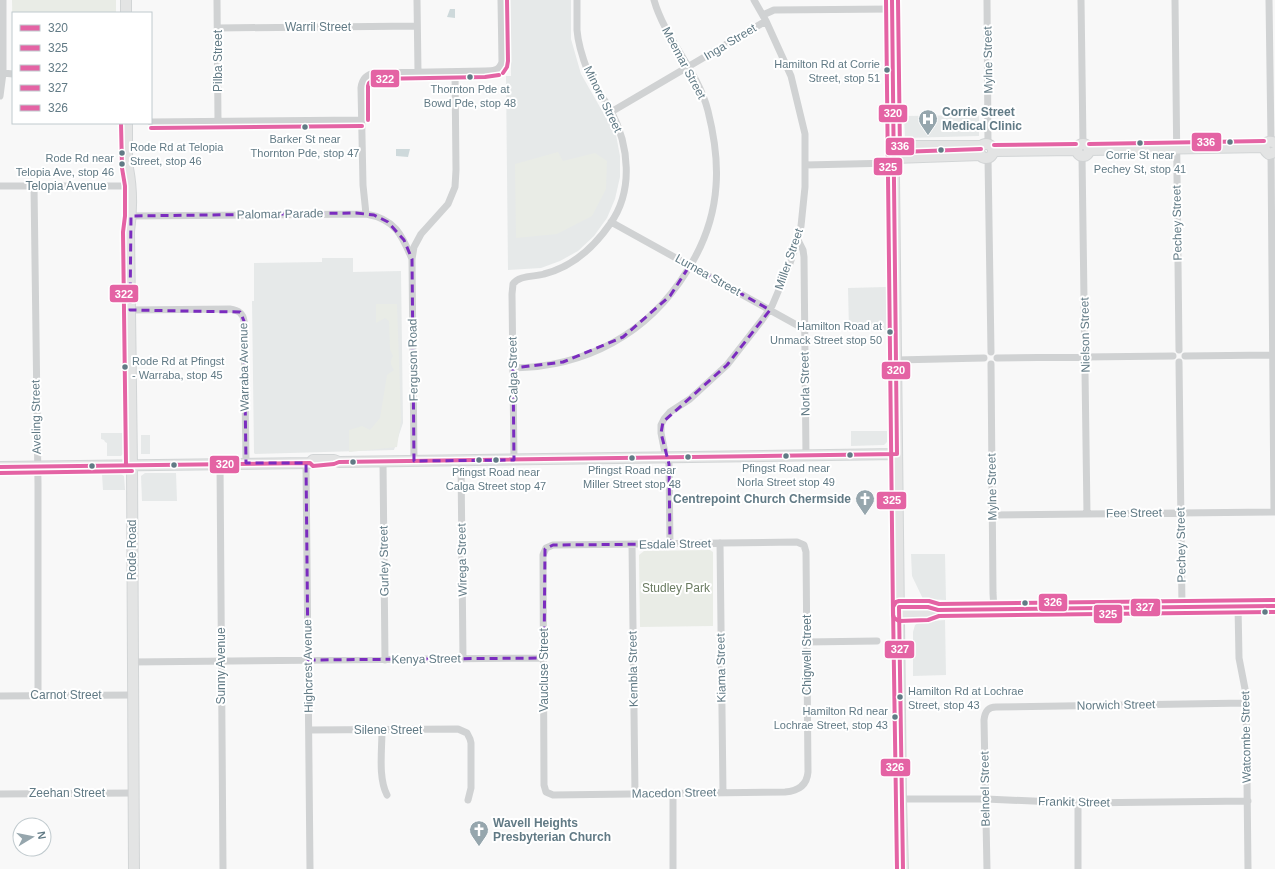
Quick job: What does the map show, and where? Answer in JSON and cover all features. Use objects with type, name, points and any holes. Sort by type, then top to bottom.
[{"type":"main road","points":[[126,0],[126,12]]},
{"type":"main road","points":[[892,4],[903,869]]},
{"type":"main road","name":"Rode Road","points":[[127,124],[132,465],[134,869]]},
{"type":"main road","points":[[894,146],[962,145],[986,151]]},
{"type":"main road","points":[[894,161],[986,151],[1271,147]]},
{"type":"main road","points":[[0,467],[220,463],[308,463],[313,466],[334,464],[339,462],[897,454]]},
{"type":"main road","points":[[899,611],[928,607],[938,610],[994,610],[1275,606]]},
{"type":"street","points":[[0,96],[3,73],[3,0]]},
{"type":"street","name":"Pilba Street","points":[[218,0],[218,121]]},
{"type":"street","points":[[417,0],[418,72]]},
{"type":"street","points":[[366,214],[363,185],[362,85],[366,76],[376,73],[490,71],[498,69],[502,60],[501,0]]},
{"type":"street","name":"Minore Street","points":[[515,282],[519,278],[544,274],[563,268],[580,257],[595,242],[611,222],[622,199],[626,178],[626,156],[624,145],[612,112],[588,72],[578,37],[577,0]]},
{"type":"street","name":"Meemar Street","points":[[512,368],[563,362],[594,352],[623,337],[640,325],[670,296],[690,266],[709,223],[716,186],[716,148],[708,110],[704,98],[659,15],[654,0]]},
{"type":"street","name":"Miller Street","points":[[670,544],[669,464],[661,433],[661,425],[670,412],[690,399],[727,365],[770,310],[789,266],[798,240],[804,201],[805,134],[790,72],[765,18],[754,0]]},
{"type":"street","name":"Mylne Street","points":[[987,0],[986,151],[991,352]]},
{"type":"street","name":"Nielson Street","points":[[1081,0],[1087,514]]},
{"type":"street","name":"Pechey Street","points":[[1175,0],[1179,350]]},
{"type":"street","points":[[1269,0],[1275,512]]},
{"type":"street","name":"Inga Street","points":[[612,112],[688,67],[765,18],[774,10],[892,4]]},
{"type":"street","name":"Warril Street","points":[[218,28],[417,26]]},
{"type":"street","points":[[412,260],[414,247],[422,234],[448,204],[455,187],[455,72]]},
{"type":"street","points":[[3,73],[12,74]]},
{"type":"street","points":[[152,122],[362,120]]},
{"type":"street","points":[[805,165],[894,161]]},
{"type":"street","name":"Telopia Avenue","points":[[0,186],[128,186]]},
{"type":"street","name":"Aveling Street","points":[[34,186],[38,695]]},
{"type":"street","name":"Palomar Parade","points":[[128,216],[366,214],[384,219],[395,228],[404,240],[412,260]]},
{"type":"street","name":"Lurnea Street","points":[[611,222],[804,328]]},
{"type":"street","name":"Norla Street","points":[[798,240],[803,254],[806,456]]},
{"type":"street","name":"Ferguson Road","points":[[412,260],[414,461]]},
{"type":"street","name":"Calga Street","points":[[514,460],[512,290],[515,282]]},
{"type":"street","name":"Warraba Avenue","points":[[130,310],[230,309],[237,310],[242,313],[244,321],[246,463]]},
{"type":"street","points":[[1172,356],[1175,351],[1179,350],[1183,351],[1185,356]]},
{"type":"street","points":[[984,358],[987,353],[991,352],[996,354],[997,358]]},
{"type":"street","points":[[1185,356],[1274,355]]},
{"type":"street","points":[[1172,356],[1175,361],[1179,362],[1182,361],[1185,356]]},
{"type":"street","points":[[997,358],[1172,356]]},
{"type":"street","points":[[984,358],[987,363],[990,364],[996,362],[997,358]]},
{"type":"street","points":[[896,360],[984,358]]},
{"type":"street","name":"Pechey Street","points":[[1179,362],[1182,607]]},
{"type":"street","name":"Mylne Street","points":[[990,364],[994,610]]},
{"type":"street","name":"Wirega Street","points":[[461,461],[463,659]]},
{"type":"street","name":"Gurley Street","points":[[383,462],[385,660]]},
{"type":"street","name":"Sunny Avenue","points":[[220,463],[223,869]]},
{"type":"street","name":"Highcrest Avenue","points":[[308,463],[310,869]]},
{"type":"street","name":"Fee Street","points":[[992,515],[1275,512]]},
{"type":"street","name":"Esdale Street","points":[[546,548],[553,545],[796,542],[804,545]]},
{"type":"street","name":"Kiama Street","points":[[720,543],[723,793]]},
{"type":"street","name":"Kembla Street","points":[[632,544],[635,794]]},
{"type":"street","name":"Chigwell Street","points":[[801,787],[806,780],[808,772],[806,552],[804,545]]},
{"type":"street","name":"Vaucluse Street","points":[[546,548],[543,556],[544,785],[546,792]]},
{"type":"street","name":"Watcombe Street","points":[[1238,606],[1239,658],[1245,685],[1246,703],[1248,869]]},
{"type":"street","points":[[806,642],[878,641]]},
{"type":"street","name":"Kenya Street","points":[[132,662],[544,658]]},
{"type":"street","name":"Carnot Street","points":[[0,696],[132,695]]},
{"type":"street","name":"Norwich Street","points":[[987,710],[991,707],[1246,703]]},
{"type":"street","name":"Belnoel Street","points":[[987,710],[984,720],[987,869]]},
{"type":"street","name":"Silene Street","points":[[309,730],[469,730],[471,743],[471,788],[468,800]]},
{"type":"street","points":[[382,730],[382,779],[383,788],[387,795]]},
{"type":"street","name":"Macedon Street","points":[[546,792],[553,795],[785,792],[794,791],[801,787]]},
{"type":"street","name":"Zeehan Street","points":[[0,794],[133,793]]},
{"type":"street","points":[[672,793],[673,869]]},
{"type":"street","name":"Frankit Street","points":[[901,799],[986,799],[1078,803],[1248,801]]},
{"type":"street","points":[[1078,803],[1078,869]]},
{"type":"highlighted area","points":[[356,213],[374,215],[388,222],[404,240],[412,259],[414,461],[514,460],[513,368],[563,362],[623,337],[670,296],[690,265],[770,310],[727,365],[663,422],[661,433],[669,464],[670,544],[553,545],[545,549],[544,658],[308,660],[306,463],[246,463],[244,321],[240,312],[130,310],[131,216]]},
{"type":"shaded area","points":[[510,0],[571,0],[571,39],[581,74],[616,135],[620,156],[620,177],[615,199],[607,218],[594,236],[578,251],[560,261],[541,268],[508,270],[506,76],[511,76]]},
{"type":"shaded area","points":[[450,9],[455,9],[455,18],[447,17]]},
{"type":"shaded area","points":[[979,115],[979,136],[905,138],[904,116]]},
{"type":"shaded area","points":[[396,149],[410,149],[408,157],[396,156]]},
{"type":"shaded area","points":[[322,258],[353,258],[353,272],[401,271],[403,423],[394,450],[255,454],[252,301],[254,301],[254,263],[322,262]]},
{"type":"shaded area","points":[[886,287],[887,330],[849,330],[848,288]]},
{"type":"shaded area","points":[[851,431],[887,431],[887,442],[884,445],[851,446]]},
{"type":"shaded area","points":[[101,433],[123,433],[123,454],[121,456],[107,456],[107,443],[101,439]]},
{"type":"shaded area","points":[[141,435],[150,435],[150,454],[141,454]]},
{"type":"shaded area","points":[[145,473],[176,473],[177,501],[142,501],[141,476]]},
{"type":"shaded area","points":[[102,474],[121,474],[124,476],[125,490],[103,490]]},
{"type":"shaded area","points":[[911,554],[945,554],[946,600],[923,599],[912,576]]},
{"type":"shaded area","points":[[945,620],[946,675],[913,676],[913,632],[915,625],[920,622]]},
{"type":"green space","points":[[12,0],[116,0],[116,12],[12,12]]},
{"type":"green space","points":[[558,152],[563,161],[595,153],[607,161],[606,189],[592,216],[557,234],[516,238],[515,164]]},
{"type":"green space","points":[[376,304],[397,304],[401,420],[397,447],[349,452],[349,430],[362,426],[370,430],[380,418],[387,375],[394,370],[391,363],[393,356],[390,349],[389,321],[385,318],[376,323]]},
{"type":"green space","name":"Studley Park","points":[[710,550],[713,552],[713,626],[640,627],[639,555],[644,551]]},
{"type":"transit line","name":"322","points":[[503,73],[507,67],[508,61],[507,0]]},
{"type":"transit line","name":"325","points":[[886,0],[894,618],[899,621],[928,620],[939,616],[1275,612]]},
{"type":"transit line","name":"320","points":[[892,0],[897,454]]},
{"type":"transit line","name":"336","points":[[898,0],[900,152],[981,149]]},
{"type":"transit line","name":"322","points":[[368,120],[368,86],[374,79],[485,77],[499,75]]},
{"type":"transit line","name":"322","points":[[121,124],[122,168],[125,186],[125,216],[123,232],[126,465]]},
{"type":"transit line","name":"322","points":[[151,128],[362,126]]},
{"type":"transit line","name":"336","points":[[1089,144],[1264,141]]},
{"type":"transit line","name":"336","points":[[994,145],[1076,144]]},
{"type":"transit line","name":"320","points":[[0,467],[310,463],[313,466],[334,464],[339,462],[897,454]]},
{"type":"transit line","name":"322","points":[[0,473],[132,471]]},
{"type":"transit line","name":"326","points":[[897,869],[893,607],[896,602],[929,601],[939,604],[1275,600]]},
{"type":"transit line","name":"327","points":[[903,869],[899,607],[928,607],[938,610],[1275,606]]},
{"type":"place","name":"Hamilton Rd at Corrie Street, stop 51","points":[[887,70]]},
{"type":"place","name":"Thornton Pde at Bowd Pde, stop 48","points":[[470,77]]},
{"type":"place","name":"Barker St near Thornton Pde, stop 47","points":[[305,127]]},
{"type":"place","name":"Corrie Street Medical Clinic","points":[[928,136]]},
{"type":"place","name":"Corrie St near Pechey St, stop 41","points":[[1140,143]]},
{"type":"place","name":"Rode Rd at Telopia Street, stop 46","points":[[122,153]]},
{"type":"place","name":"Rode Rd near Telopia Ave, stop 46","points":[[122,164]]},
{"type":"place","name":"Hamilton Road at Unmack Street stop 50","points":[[890,332]]},
{"type":"place","name":"Rode Rd at Pfingst - Warraba, stop 45","points":[[125,367]]},
{"type":"place","name":"Pfingst Road near Norla Street stop 49","points":[[786,456]]},
{"type":"place","name":"Pfingst Road near Miller Street stop 48","points":[[632,458]]},
{"type":"place","name":"Pfingst Road near Calga Street stop 47","points":[[496,460]]},
{"type":"place","name":"Centrepoint Church Chermside","points":[[865,516]]},
{"type":"place","name":"Hamilton Rd at Lochrae Street, stop 43","points":[[900,697]]},
{"type":"place","name":"Hamilton Rd near Lochrae Street, stop 43","points":[[895,717]]},
{"type":"place","name":"Wavell Heights Presbyterian Church","points":[[479,847]]}]
